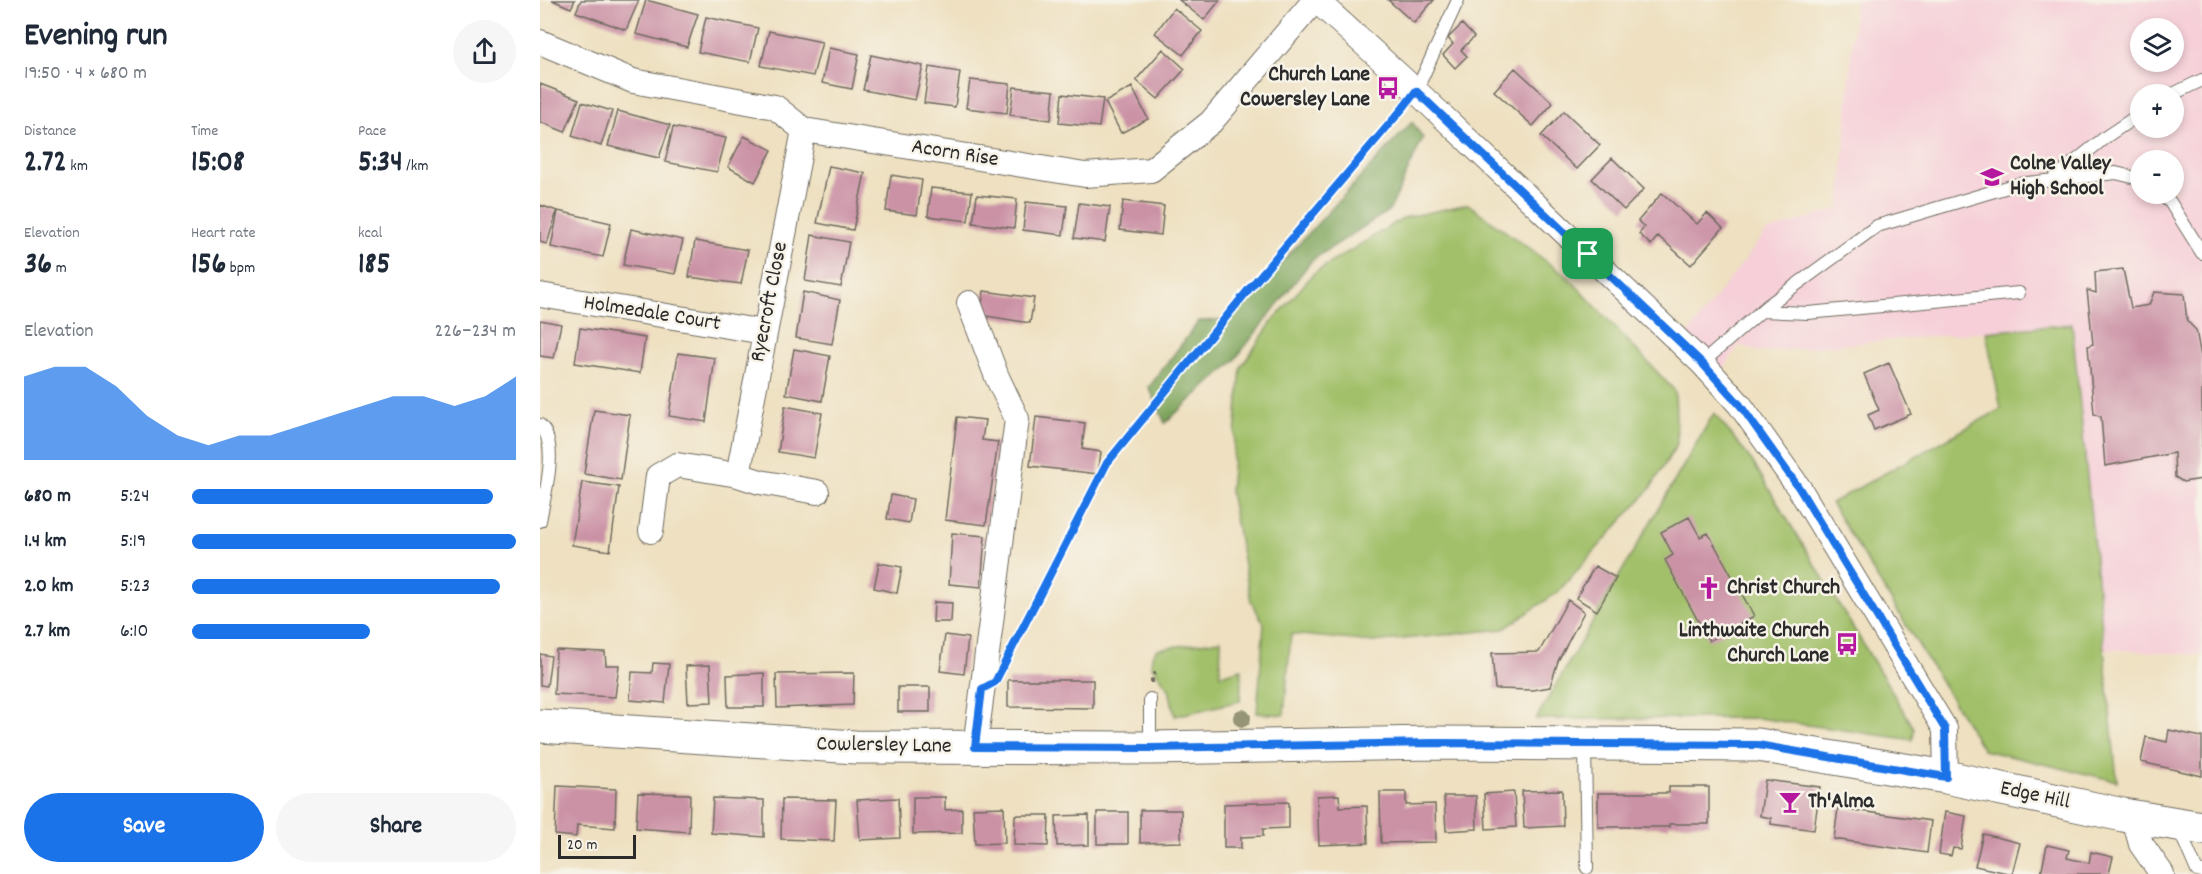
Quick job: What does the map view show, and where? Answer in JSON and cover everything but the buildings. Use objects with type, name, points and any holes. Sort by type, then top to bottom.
[{"type":"street","points":[[1316,0],[1416,91],[1702,363],[1740,405],[1799,488],[1945,729],[1946,777]]},
{"type":"street","name":"Acorn Rise","points":[[540,42],[633,81],[775,107],[804,130],[1085,175],[1151,170],[1211,122],[1316,0]]},
{"type":"street","name":"Ryecroft Close","points":[[738,475],[804,130]]},
{"type":"street","name":"Holmedale Court","points":[[540,296],[764,332]]},
{"type":"street","points":[[969,303],[997,377],[1017,419],[975,747]]},
{"type":"street","points":[[651,531],[658,476],[677,465],[738,475],[760,482],[816,492]]},
{"type":"street","name":"Cowlersley Lane","points":[[540,726],[855,747],[1150,748],[1433,743],[1758,745],[1946,777]]},
{"type":"street","name":"Edge Hill","points":[[1946,777],[2189,826]]},
{"type":"street","points":[[2128,815],[2141,844],[2162,874]]},
{"type":"lane","points":[[1416,91],[1458,0]]},
{"type":"lane","points":[[2184,89],[2202,80]]},
{"type":"lane","points":[[2051,181],[2130,121]]},
{"type":"lane","points":[[1702,363],[1761,311],[1877,226],[2018,184],[2116,173],[2130,176]]},
{"type":"lane","points":[[2171,204],[2202,253]]},
{"type":"lane","points":[[1761,311],[1808,313],[2019,293]]},
{"type":"lane","points":[[540,425],[549,440],[550,454],[540,521]]},
{"type":"lane","points":[[1150,699],[1150,748]]},
{"type":"lane","points":[[1585,744],[1587,872]]},
{"type":"lane","points":[[2189,826],[2197,871],[2202,872]]},
{"type":"path","points":[[1010,653],[1107,463],[1249,289],[1416,91]]},
{"type":"shaded area","name":"Colne Valley High School","points":[[1855,0],[2202,0],[2202,655],[2105,649],[2071,324],[1760,352],[1739,345],[1721,373],[1687,335],[1766,232],[1840,208]]},
{"type":"green space","points":[[1412,122],[1423,138],[1390,210],[1312,260],[1233,362],[1165,423],[1149,387],[1199,321],[1228,320]]},
{"type":"green space","points":[[1468,204],[1569,278],[1675,391],[1677,444],[1650,489],[1558,592],[1504,629],[1373,642],[1291,634],[1284,715],[1257,713],[1264,624],[1251,601],[1230,492],[1241,367],[1272,322],[1314,273],[1403,218]]},
{"type":"green space","points":[[2072,324],[2117,781],[1983,750],[1831,503],[2001,409],[1986,332]]},
{"type":"green space","points":[[1714,413],[1752,461],[1914,728],[1913,740],[1758,718],[1536,719]]},
{"type":"green space","points":[[1221,640],[1220,675],[1242,669],[1240,701],[1175,716],[1169,689],[1151,665],[1152,656],[1157,649]]},
{"type":"place","name":"Church Lane Cowersley Lane","points":[[1388,88]]},
{"type":"place","name":"Colne Valley High School","points":[[1992,177]]},
{"type":"place","name":"Christ Church","points":[[1709,588]]},
{"type":"place","name":"Linthwaite Church Church Lane","points":[[1847,644]]},
{"type":"place","name":"Th'Alma","points":[[1790,802]]},
{"type":"route","points":[[1416,91],[1588,254],[1702,363],[1740,405],[1799,488],[1945,729],[1946,777],[1758,745],[1433,743],[1150,748],[975,747],[982,689],[995,682],[1107,463],[1249,289],[1416,91]]}]
